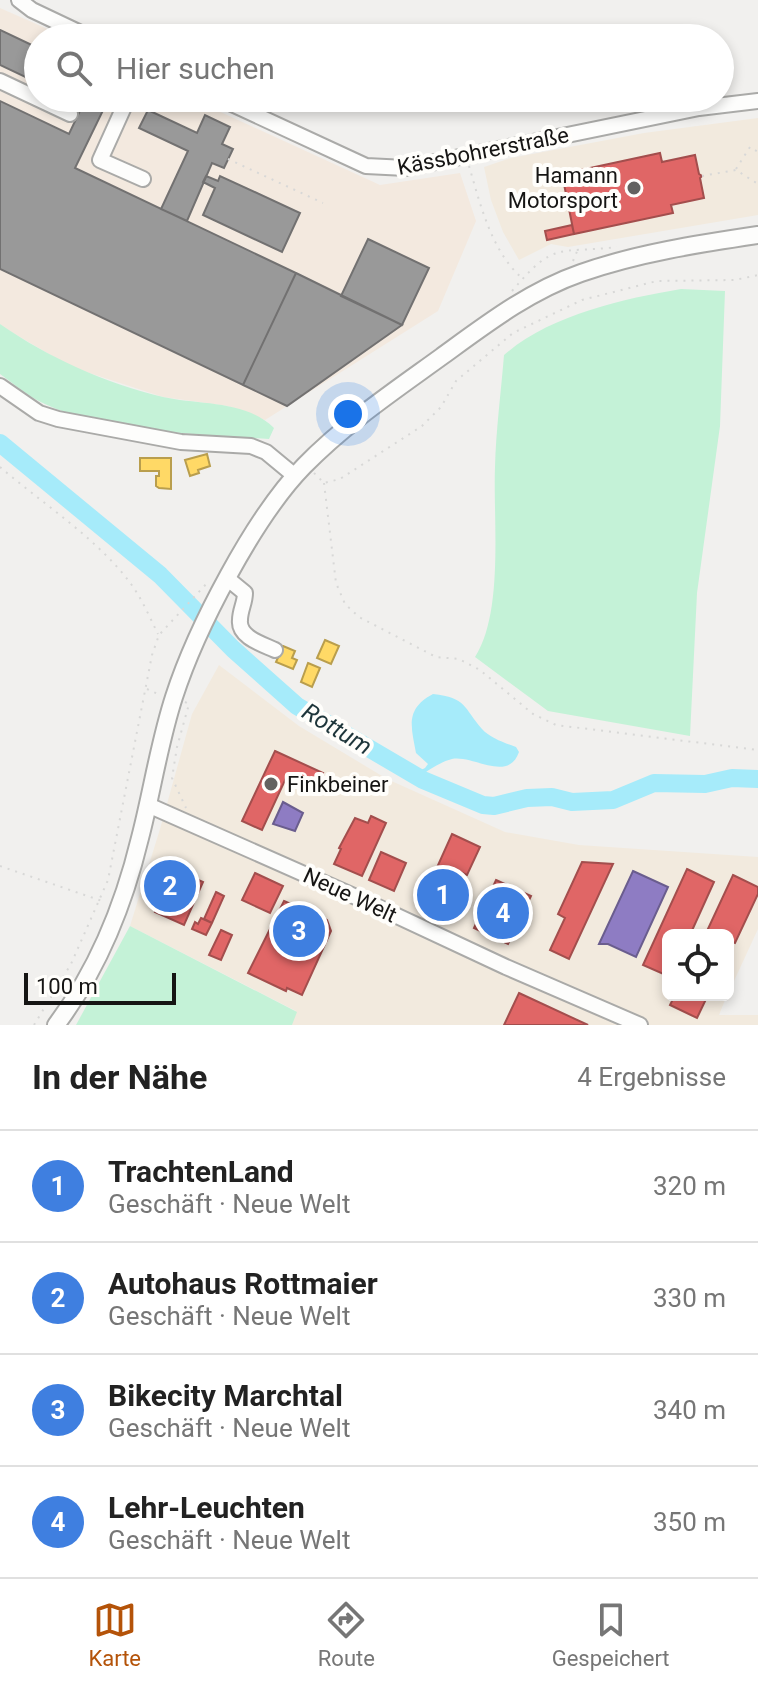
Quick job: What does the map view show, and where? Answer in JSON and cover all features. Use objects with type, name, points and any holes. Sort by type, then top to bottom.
[{"type":"main road","points":[[56,1025],[80,990],[110,930],[132,865],[174,699],[198,639],[254,532],[300,470],[383,398],[500,315],[547,288],[579,274],[645,254],[758,235]]},
{"type":"street","points":[[19,0],[62,24]]},
{"type":"street","points":[[0,81],[24,92]]},
{"type":"street","name":"Kässbohrerstraße","points":[[734,104],[758,101]]},
{"type":"street","points":[[66,112],[70,114]]},
{"type":"street","points":[[122,112],[100,160],[143,179]]},
{"type":"street","name":"Kässbohrerstraße","points":[[249,112],[366,166],[403,169],[680,112]]},
{"type":"street","points":[[0,386],[39,413],[58,419],[179,442],[257,447],[300,470]]},
{"type":"street","points":[[228,579],[245,593],[241,629],[253,640],[275,650]]},
{"type":"street","name":"Neue Welt","points":[[148,805],[640,1025]]},
{"type":"path","points":[[736,170],[750,147],[758,152]]},
{"type":"path","points":[[466,156],[498,249],[510,267],[523,278]]},
{"type":"path","points":[[228,159],[323,203]]},
{"type":"path","points":[[702,176],[736,170],[758,184]]},
{"type":"path","points":[[572,262],[579,248]]},
{"type":"path","points":[[527,274],[533,278]]},
{"type":"path","points":[[300,470],[324,483],[340,479],[422,426],[441,407],[456,381],[513,333],[582,300],[657,281],[735,280],[758,275]]},
{"type":"path","points":[[0,467],[94,544],[116,566],[133,586],[159,635]]},
{"type":"path","points":[[324,483],[336,583],[345,604],[359,617],[436,657],[459,659],[480,670],[533,714],[556,725],[758,750]]},
{"type":"path","points":[[34,1025],[71,964],[108,880],[159,635],[199,594]]},
{"type":"path","points":[[146,689],[189,704],[172,778],[188,811],[184,820]]},
{"type":"path","points":[[0,866],[99,901]]},
{"type":"shaded area","points":[[0,8],[36,24],[24,24],[24,112],[221,112],[380,185],[460,173],[476,221],[438,311],[265,420],[228,406],[163,397],[71,367],[0,324]]},
{"type":"shaded area","name":"Hamann Motorsport","points":[[758,118],[758,215],[568,247],[551,244],[519,260],[503,232],[491,200],[484,167],[511,158],[644,133]]},
{"type":"shaded area","points":[[219,665],[299,726],[387,779],[505,832],[579,845],[758,857],[758,929],[734,981],[734,929],[662,929],[662,1001],[725,1001],[719,1015],[758,1015],[758,1025],[292,1025],[296,1011],[130,926],[192,714]]},
{"type":"green space","points":[[681,289],[725,291],[720,426],[697,593],[690,736],[548,711],[475,657],[484,638],[494,591],[496,453],[504,355],[522,341],[565,319],[611,304]]},
{"type":"green space","points":[[0,324],[38,348],[99,377],[163,397],[250,412],[274,428],[269,439],[181,433],[117,425],[59,410],[35,399],[0,374]]},
{"type":"green space","points":[[130,926],[297,1012],[292,1025],[76,1025]]},
{"type":"water","points":[[433,694],[458,701],[485,732],[516,747],[519,752],[514,761],[499,767],[452,759],[418,777],[413,774],[428,764],[416,753],[412,719],[418,706]]},
{"type":"building: Wohnen","points":[[207,454],[210,466],[190,476],[185,460]]},
{"type":"building: Wohnen","points":[[140,458],[171,458],[171,489],[156,486],[159,471],[140,471]]},
{"type":"building: Wohnen","points":[[325,640],[339,646],[331,664],[317,658]]},
{"type":"building: Wohnen","points":[[283,646],[295,651],[292,658],[297,660],[293,669],[276,662]]},
{"type":"building: Wohnen","points":[[308,663],[320,668],[312,687],[301,682]]},
{"type":"building: Handel","name":"Hamann Motorsport","points":[[660,153],[662,162],[695,155],[702,176],[704,198],[671,205],[673,213],[574,234],[562,174]]},
{"type":"building: Handel","points":[[572,225],[574,234],[547,240],[545,231]]},
{"type":"building: Handel","name":"Finkbeiner","points":[[275,751],[323,773],[314,791],[286,778],[262,830],[242,821]]},
{"type":"building: Handel","points":[[371,816],[386,823],[362,876],[334,864],[355,818],[368,823]]},
{"type":"building: Handel","points":[[452,834],[480,847],[467,875],[460,872],[441,912],[421,903]]},
{"type":"building: Handel","points":[[381,852],[406,863],[394,891],[369,880]]},
{"type":"building: Handel","points":[[582,862],[613,864],[569,959],[550,950],[565,918],[558,914]]},
{"type":"building: Handel","points":[[174,869],[203,882],[184,925],[155,912]]},
{"type":"building: Handel","points":[[687,869],[714,882],[693,929],[662,929],[662,973],[643,965]]},
{"type":"building: Handel","points":[[255,873],[283,886],[270,913],[242,900]]},
{"type":"building: Handel","points":[[733,875],[758,887],[758,894],[735,943],[734,929],[708,929]]},
{"type":"building: Handel","points":[[496,880],[531,896],[508,944],[474,928]]},
{"type":"building: Handel","points":[[216,892],[224,896],[212,923],[204,919]]},
{"type":"building: Handel","points":[[284,901],[327,920],[331,931],[302,995],[248,973]]},
{"type":"building: Handel","points":[[201,918],[212,923],[206,935],[192,929]]},
{"type":"building: Handel","points":[[221,930],[232,935],[221,960],[209,955]]},
{"type":"building: Handel","points":[[519,993],[588,1025],[504,1025]]},
{"type":"building: Handel","points":[[672,1001],[705,1001],[697,1018],[670,1005]]},
{"type":"building: Büros","points":[[283,802],[303,813],[295,831],[273,824]]},
{"type":"building: Büros","points":[[633,871],[668,887],[636,957],[608,944],[599,944]]},
{"type":"building: Industrie","points":[[0,30],[24,41],[24,76],[0,65]]},
{"type":"building: Industrie","points":[[0,101],[69,134],[79,112],[102,112],[75,168],[296,273],[243,385],[0,269]]},
{"type":"building: Industrie","points":[[147,112],[197,133],[205,115],[230,127],[222,144],[233,149],[224,168],[212,163],[187,221],[161,209],[188,151],[139,128]]},
{"type":"building: Industrie","points":[[206,176],[218,181],[220,176],[300,213],[282,252],[203,215],[215,188],[203,182]]},
{"type":"building: Industrie","points":[[368,239],[429,268],[402,325],[341,296]]},
{"type":"building: Industrie","points":[[296,273],[402,325],[287,406],[243,385]]},
{"type":"waterway","name":"Rottum","points":[[0,443],[160,575],[233,649],[297,706],[423,780],[483,805],[494,806],[527,798],[552,797],[572,802],[613,800],[654,783],[705,784],[732,778],[758,779]]},
{"type":"place","name":"Hamann Motorsport","points":[[634,188]]},
{"type":"place","name":"Finkbeiner","points":[[271,784]]},
{"type":"place","name":"Autohaus Rottmaier","points":[[170,886]]},
{"type":"place","name":"TrachtenLand","points":[[443,895]]},
{"type":"place","name":"Lehr-Leuchten","points":[[503,913]]},
{"type":"place","name":"Bikecity Marchtal","points":[[299,931]]}]
